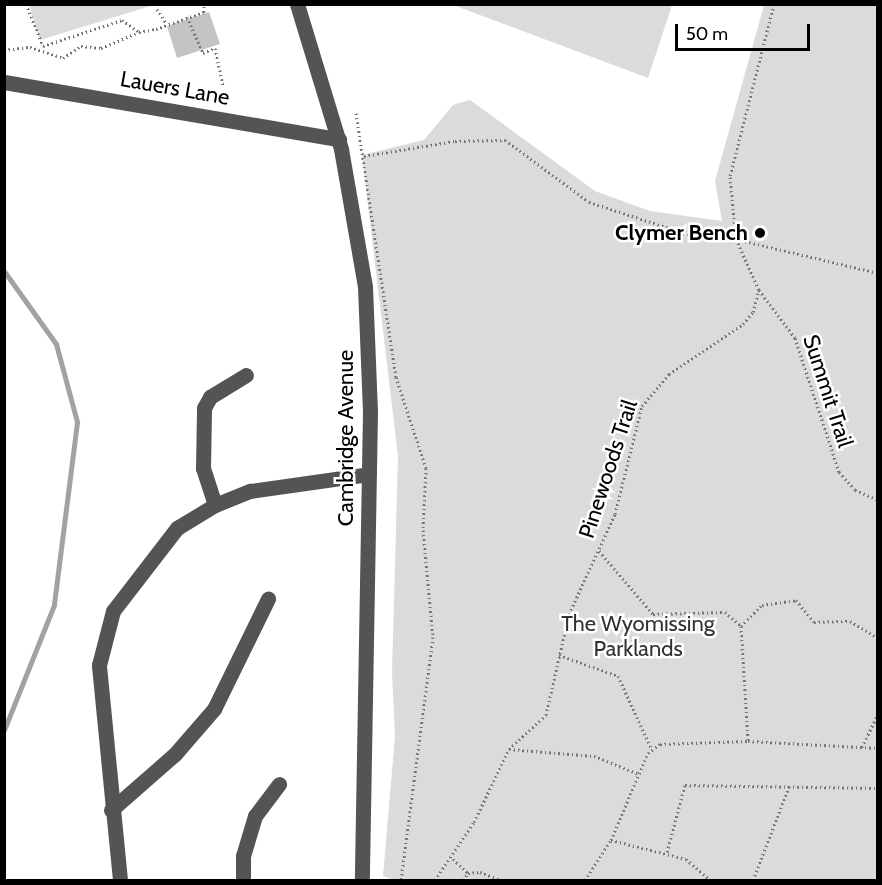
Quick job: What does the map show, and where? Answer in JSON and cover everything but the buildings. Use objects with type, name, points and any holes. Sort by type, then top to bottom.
[{"type":"street","name":"Cambridge Avenue","points":[[297,4],[339,139],[365,287],[369,474],[362,880]]},
{"type":"street","name":"Lauers Lane","points":[[4,82],[339,139]]},
{"type":"street","points":[[215,505],[203,468],[204,408],[210,397],[246,375]]},
{"type":"street","points":[[120,880],[111,810],[99,665],[112,611],[177,528],[215,505],[250,491],[369,474]]},
{"type":"street","points":[[111,810],[175,754],[214,709],[268,599]]},
{"type":"street","points":[[243,880],[243,856],[255,816],[279,784]]},
{"type":"path","points":[[26,4],[43,46],[122,20],[140,32]]},
{"type":"path","points":[[4,50],[30,47],[63,58],[81,46],[101,48],[140,32],[204,12],[204,4]]},
{"type":"path","name":"Summit Trail","points":[[774,4],[730,177],[736,239],[759,290],[795,338],[839,472],[855,490],[878,500]]},
{"type":"path","points":[[156,9],[166,24]]},
{"type":"path","points":[[187,17],[203,53],[215,48],[223,86]]},
{"type":"path","points":[[356,112],[396,377],[426,468],[423,530],[433,637],[401,880]]},
{"type":"path","points":[[364,156],[455,141],[505,140],[589,202],[700,238],[736,239],[878,273]]},
{"type":"path","name":"Pinewoods Trail","points":[[435,880],[453,859],[509,749],[544,720],[569,614],[615,514],[646,398],[682,363],[743,324],[753,312],[759,290]]},
{"type":"path","points":[[599,551],[653,614],[724,612],[741,626],[748,741]]},
{"type":"path","points":[[741,626],[762,605],[796,600],[814,622],[850,621],[878,638]]},
{"type":"path","points":[[559,655],[618,676],[652,750]]},
{"type":"path","points":[[862,747],[878,714]]},
{"type":"path","points":[[585,880],[611,840],[639,774],[652,750],[660,744],[748,741],[878,748]]},
{"type":"path","points":[[509,749],[594,756],[639,774]]},
{"type":"path","points":[[667,852],[685,785],[790,783],[878,788]]},
{"type":"path","points":[[753,880],[790,783]]},
{"type":"path","points":[[611,840],[667,852],[686,859],[710,880]]},
{"type":"path","points":[[453,859],[468,873],[480,872],[500,880]]},
{"type":"path","points":[[463,880],[468,873]]},
{"type":"path","points":[[874,880],[878,877]]},
{"type":"green space","points":[[29,4],[154,4],[154,5],[40,40]]},
{"type":"green space","points":[[672,4],[648,78],[453,5]]},
{"type":"green space","name":"The Wyomissing Parklands","points":[[764,5],[877,5],[877,880],[394,880],[383,876],[395,736],[392,673],[398,456],[362,155],[424,140],[453,105],[470,100],[595,191],[650,211],[722,221],[715,181]]},
{"type":"waterway","points":[[4,271],[56,344],[77,422],[54,605],[4,730]]},
{"type":"place","name":"Clymer Bench","points":[[760,233]]}]
